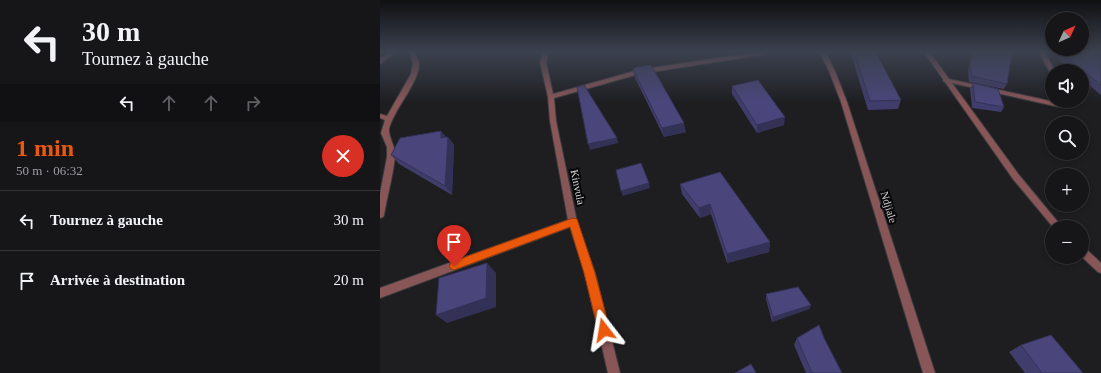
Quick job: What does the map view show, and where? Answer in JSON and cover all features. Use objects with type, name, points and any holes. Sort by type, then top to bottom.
[{"type":"street","points":[[380,215],[391,157],[391,147],[385,133],[389,119],[414,74],[415,68]]},
{"type":"street","name":"Kinvula","points":[[544,68],[551,97],[553,121],[573,222],[590,273],[614,373]]},
{"type":"street","points":[[551,97],[638,72],[661,68]]},
{"type":"street","name":"Ndjiale","points":[[830,68],[844,102],[929,373]]},
{"type":"street","points":[[937,68],[1016,178],[1052,220]]},
{"type":"street","points":[[945,80],[1045,102]]},
{"type":"street","points":[[380,116],[389,119]]},
{"type":"street","points":[[380,293],[573,222]]},
{"type":"street","points":[[1089,258],[1101,269]]},
{"type":"building","points":[[653,68],[684,123],[662,128],[633,69]]},
{"type":"building","points":[[860,68],[884,68],[901,100],[870,101]]},
{"type":"building","points":[[970,68],[1009,68],[1007,84],[972,76]]},
{"type":"building","points":[[1089,68],[1101,68],[1101,85],[1089,75]]},
{"type":"building","points":[[758,80],[785,117],[757,125],[732,86]]},
{"type":"building","points":[[973,83],[998,89],[1004,107],[975,102]]},
{"type":"building","points":[[584,85],[617,138],[588,144],[577,87]]},
{"type":"building","points":[[441,131],[441,138],[448,137],[445,186],[391,155],[400,138]]},
{"type":"building","points":[[641,163],[649,183],[621,191],[616,170]]},
{"type":"building","points":[[720,172],[770,242],[727,254],[710,204],[699,208],[680,184]]},
{"type":"building","points":[[487,263],[486,298],[436,315],[439,278]]},
{"type":"building","points":[[798,287],[811,305],[773,317],[766,294]]},
{"type":"building","points":[[819,325],[842,373],[812,373],[797,338]]},
{"type":"building","points":[[1051,335],[1083,373],[1042,373],[1021,345]]},
{"type":"building","points":[[751,364],[756,373],[735,373]]},
{"type":"route","points":[[454,266],[573,222],[590,273],[604,330]]}]
